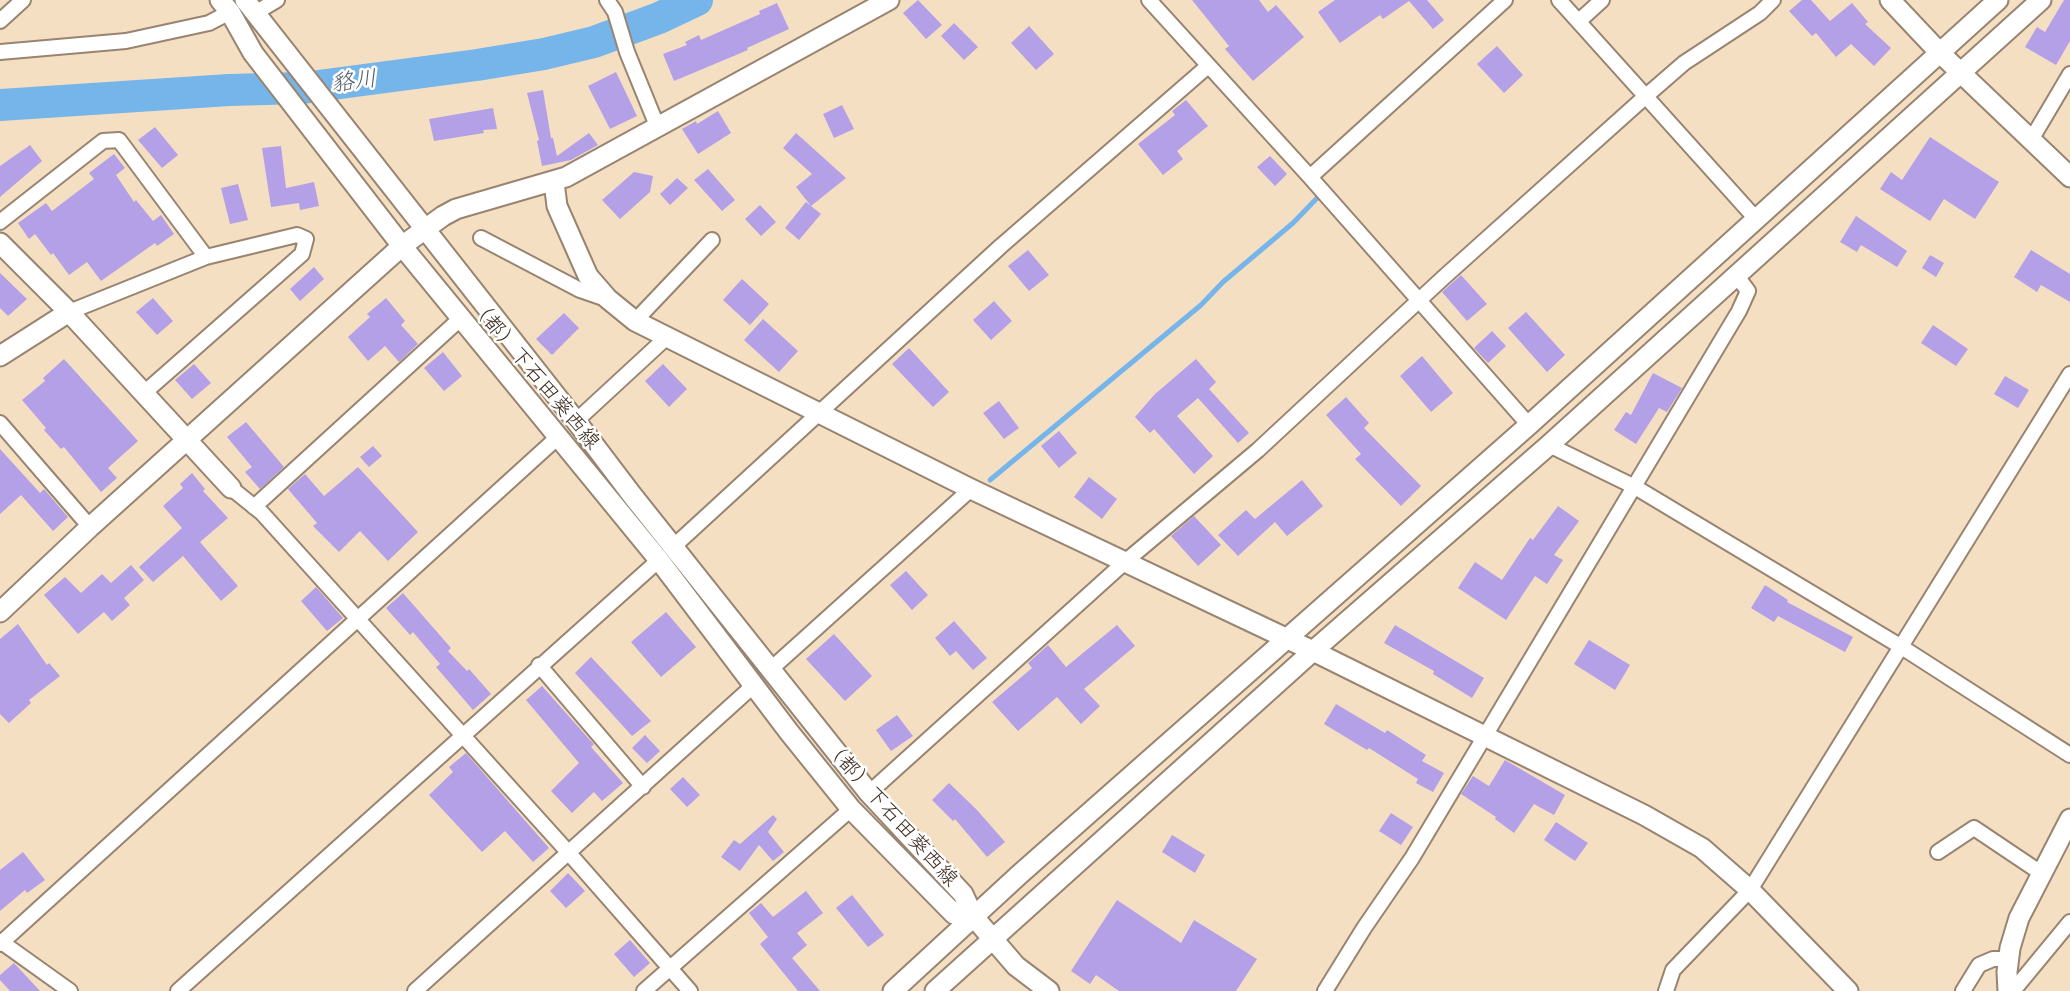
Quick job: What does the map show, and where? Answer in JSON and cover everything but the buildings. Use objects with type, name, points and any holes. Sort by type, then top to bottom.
[{"type":"street","points":[[0,20],[23,0]]},
{"type":"street","points":[[0,52],[126,41],[209,23],[237,6],[277,0]]},
{"type":"street","points":[[3,603],[187,442],[424,228],[456,209],[554,182],[658,128],[889,0]]},
{"type":"street","points":[[1149,0],[1529,425]]},
{"type":"street","points":[[1310,177],[1505,0]]},
{"type":"street","points":[[1559,0],[1757,220]]},
{"type":"street","points":[[1579,21],[1602,0]]},
{"type":"street","points":[[870,793],[1126,561],[1258,450],[1646,96],[1684,64],[1760,13],[1773,0]]},
{"type":"street","points":[[1890,0],[1939,52],[2070,177]]},
{"type":"street","points":[[893,991],[973,916],[1529,425],[1998,0]]},
{"type":"street","points":[[935,991],[1313,651],[1549,445],[2041,0]]},
{"type":"street","name":"（都）下石田葵西線","points":[[237,6],[286,52],[576,421],[753,686],[851,809],[954,914],[973,916]]},
{"type":"street","name":"（都）下石田葵西線","points":[[237,6],[253,53],[460,319],[558,438],[771,670],[870,793],[962,894],[973,916]]},
{"type":"street","points":[[611,6],[658,128]]},
{"type":"street","points":[[178,991],[821,413],[1001,246],[1208,66]]},
{"type":"street","points":[[2031,140],[2070,74]]},
{"type":"street","points":[[0,222],[103,141],[119,140],[206,257]]},
{"type":"street","points":[[554,182],[557,206],[587,276],[608,299],[635,321],[971,489],[1313,651],[1656,821],[1702,848],[1750,890],[1848,991]]},
{"type":"street","points":[[0,356],[69,312],[206,257],[297,235],[306,239],[302,254],[144,393]]},
{"type":"street","points":[[481,238],[580,290],[608,299]]},
{"type":"street","points":[[635,321],[712,240]]},
{"type":"street","points":[[0,243],[69,312],[187,442],[254,507],[568,852],[690,991]]},
{"type":"street","points":[[1325,991],[1412,858],[1739,311],[1748,291],[1736,275]]},
{"type":"street","points":[[254,507],[460,319]]},
{"type":"street","points":[[576,421],[667,337]]},
{"type":"street","points":[[1666,991],[1672,970],[1750,890],[2070,374]]},
{"type":"street","points":[[0,423],[90,527]]},
{"type":"street","points":[[71,991],[1,943],[558,438]]},
{"type":"street","points":[[1549,445],[1634,487],[1900,646],[2070,755]]},
{"type":"street","points":[[771,670],[971,489]]},
{"type":"street","points":[[539,665],[643,787]]},
{"type":"street","points":[[415,991],[753,686]]},
{"type":"street","points":[[644,991],[851,809]]},
{"type":"street","points":[[2011,991],[2007,972],[2020,918],[2070,819]]},
{"type":"street","points":[[1938,852],[1975,828],[2041,873]]},
{"type":"street","points":[[973,916],[1016,966],[1049,991]]},
{"type":"street","points":[[2011,991],[2070,922]]},
{"type":"street","points":[[1963,991],[1979,965],[1993,958],[2009,959]]},
{"type":"waterway","name":"貉川","points":[[0,105],[229,90],[303,88],[477,65],[544,54],[594,42],[659,18],[697,0]]},
{"type":"waterway","points":[[990,480],[1201,305],[1223,282],[1293,223],[1321,192]]}]
